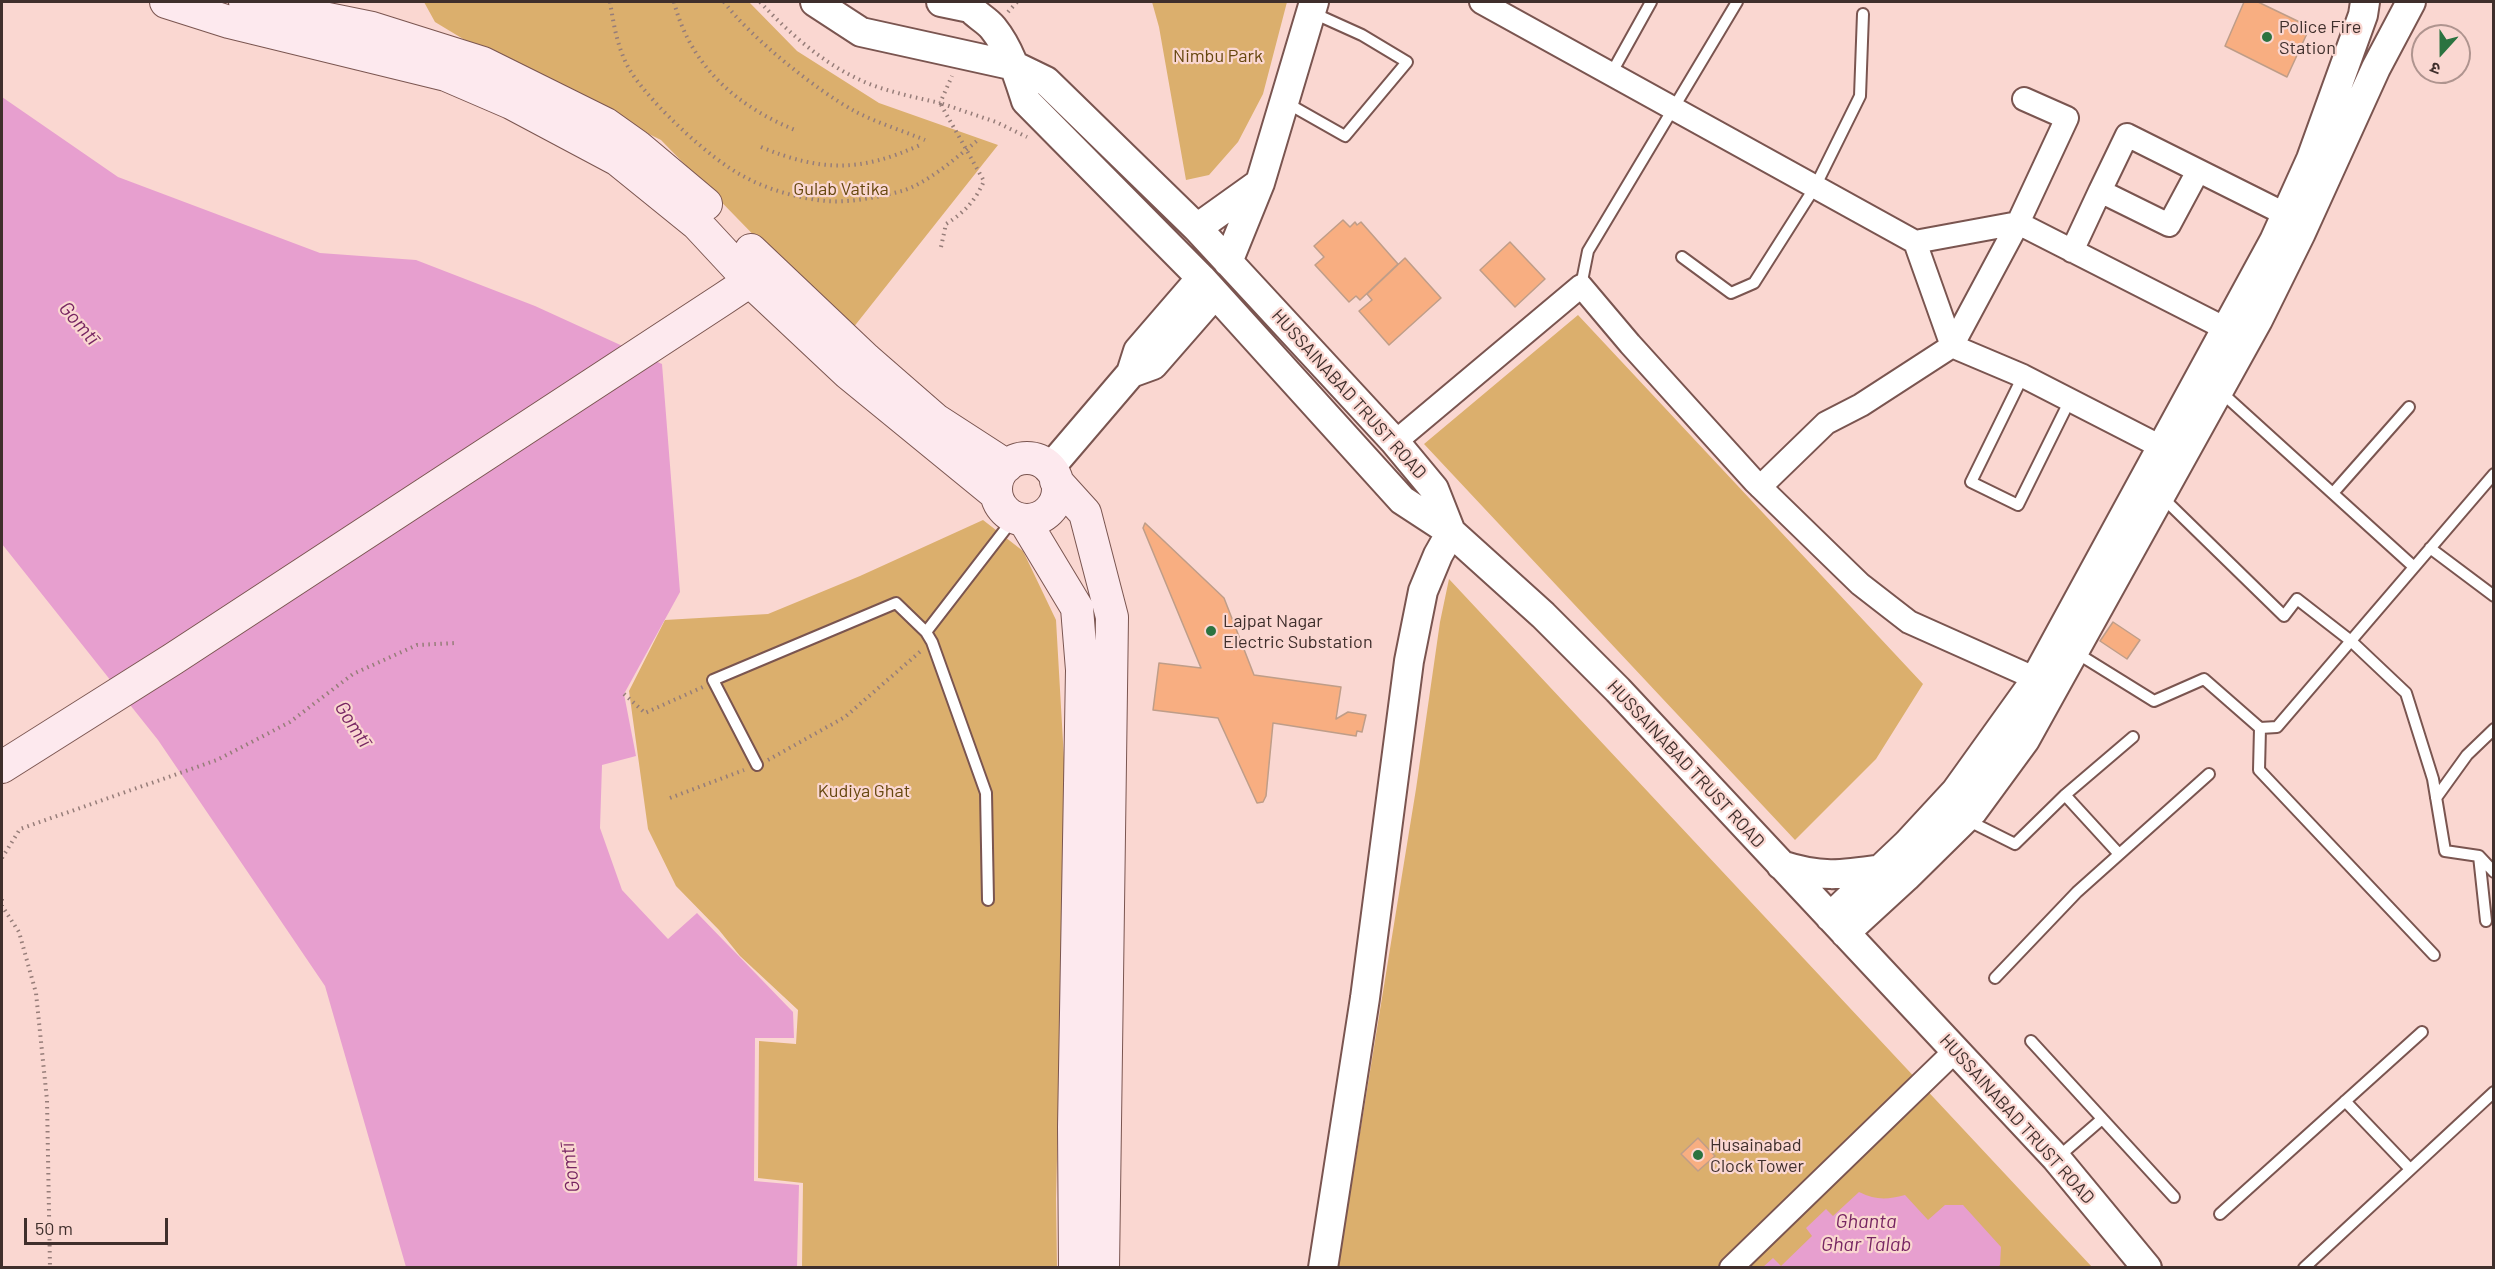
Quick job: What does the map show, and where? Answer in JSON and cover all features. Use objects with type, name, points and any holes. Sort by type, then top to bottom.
[{"type":"main road","points":[[166,2],[230,22],[356,38],[483,63],[606,124],[637,146],[709,207],[758,273],[936,420],[1010,499],[1034,519],[1051,509],[1056,501],[1053,475]]},
{"type":"main road","points":[[244,2],[356,38]]},
{"type":"main road","points":[[2,767],[173,659],[723,299],[758,273]]},
{"type":"main road","points":[[1075,1268],[1074,1127],[1082,670],[1077,608],[1010,499],[1016,460],[1026,459],[1037,460],[1085,513],[1112,617],[1103,1268]]},
{"type":"street","name":"HUSSAINABAD TRUST ROAD","points":[[815,2],[861,32],[1015,66],[1046,81],[1197,228],[1395,442],[1434,489],[1451,532],[1543,615],[1618,690],[2056,1158],[2147,1268]]},
{"type":"street","points":[[941,2],[967,4],[993,28],[1015,66],[1026,101],[1208,286],[1402,500],[1451,532],[1437,555],[1423,591],[1409,661],[1365,998],[1323,1268]]},
{"type":"street","points":[[1481,2],[1915,242],[2018,223],[2236,335]]},
{"type":"street","points":[[2296,219],[2311,159],[2363,15],[2365,2]]},
{"type":"street","points":[[1876,967],[1873,952],[1874,937],[1883,907],[1888,878],[1982,757],[2045,682],[2236,335],[2411,2]]},
{"type":"street","points":[[1228,262],[1260,183],[1312,7]]},
{"type":"street","points":[[1760,487],[1827,423],[1861,405],[1952,346],[2018,223],[2067,118],[2024,99]]},
{"type":"street","points":[[2072,251],[2127,135],[2296,219]]},
{"type":"street","points":[[2100,190],[2169,225],[2198,171]]},
{"type":"street","points":[[1197,228],[1260,183]]},
{"type":"street","points":[[1915,242],[1952,346],[2023,376],[2171,452]]},
{"type":"street","points":[[1053,475],[1131,373],[1138,351],[1208,286]]},
{"type":"street","points":[[1395,442],[1581,286],[1630,344],[1760,487],[1860,584],[1909,622],[2045,682]]},
{"type":"street","points":[[2065,647],[2161,495],[2171,452],[2219,391],[2236,335]]},
{"type":"street","points":[[1837,925],[1888,878],[1964,818],[2025,740],[2045,682]]},
{"type":"street","points":[[1781,865],[1805,873],[1829,876],[1888,878]]},
{"type":"street","points":[[1731,1268],[1955,1051]]},
{"type":"lane","points":[[1611,74],[1651,2]]},
{"type":"lane","points":[[1581,286],[1588,251],[1737,2]]},
{"type":"lane","points":[[1284,102],[1345,136],[1407,62],[1312,7]]},
{"type":"lane","points":[[1682,256],[1731,293],[1754,284],[1815,187],[1860,96],[1863,14]]},
{"type":"lane","points":[[2023,376],[1971,482],[2018,505],[2070,400]]},
{"type":"lane","points":[[2219,391],[2414,567]]},
{"type":"lane","points":[[2333,493],[2409,407]]},
{"type":"lane","points":[[2065,647],[2154,701],[2204,679],[2260,728],[2277,727],[2493,474]]},
{"type":"lane","points":[[2161,495],[2284,616],[2297,599],[2351,641],[2406,693],[2433,779],[2445,851],[2479,856],[2493,872]]},
{"type":"lane","points":[[929,637],[1010,499]]},
{"type":"lane","points":[[2430,548],[2493,596]]},
{"type":"lane","points":[[757,765],[713,680],[896,603],[929,637],[986,793],[988,900]]},
{"type":"lane","points":[[2260,728],[2259,770],[2434,955]]},
{"type":"lane","points":[[2436,798],[2467,755],[2493,729]]},
{"type":"lane","points":[[1964,818],[2015,844],[2065,795],[2133,737]]},
{"type":"lane","points":[[1995,978],[2077,892],[2209,774]]},
{"type":"lane","points":[[2065,795],[2119,854]]},
{"type":"lane","points":[[2479,856],[2486,921]]},
{"type":"lane","points":[[2220,1214],[2422,1032]]},
{"type":"lane","points":[[2031,1041],[2174,1197]]},
{"type":"lane","points":[[2304,1268],[2493,1092]]},
{"type":"lane","points":[[2345,1101],[2410,1169]]},
{"type":"lane","points":[[2056,1158],[2102,1119]]},
{"type":"path","points":[[610,2],[615,35],[632,74],[669,117],[698,144],[742,176],[782,193],[827,201],[863,199],[905,190],[938,171],[978,140]]},
{"type":"path","points":[[674,2],[681,27],[692,48],[708,70],[749,106],[772,121],[795,130]]},
{"type":"path","points":[[724,2],[766,45],[808,79],[856,112],[925,141]]},
{"type":"path","points":[[760,2],[807,48],[845,72],[873,85],[940,103],[996,122],[1032,140]]},
{"type":"path","points":[[940,103],[984,180],[976,198],[963,214],[946,224],[941,247]]},
{"type":"path","points":[[761,147],[808,164],[837,166],[890,159],[920,145]]},
{"type":"path","points":[[670,798],[757,765],[845,717],[929,637]]},
{"type":"path","points":[[2,858],[20,829],[217,760],[290,722],[353,674],[417,645],[456,643]]},
{"type":"path","points":[[624,694],[645,713],[714,682]]},
{"type":"path","points":[[2,899],[2,906],[19,932],[36,993],[47,1100],[50,1268]]},
{"type":"green space","name":"Gulab Vatika","points":[[424,2],[749,2],[797,51],[879,103],[998,145],[849,333],[661,140],[493,57],[435,22]]},
{"type":"green space","name":"Nimbu Park","points":[[1152,2],[1287,2],[1263,94],[1238,142],[1209,175],[1186,180],[1159,27]]},
{"type":"green space","points":[[1578,315],[1923,684],[1876,759],[1795,840],[1424,444]]},
{"type":"green space","name":"Kudiya Ghat","points":[[983,520],[1023,551],[1056,620],[1066,794],[1056,1199],[1057,1267],[802,1267],[803,1183],[758,1178],[759,1041],[796,1044],[798,1010],[740,956],[719,930],[676,886],[648,829],[629,691],[665,620],[768,614],[860,576]]},
{"type":"green space","points":[[1449,579],[2092,1267],[1338,1268],[1416,789],[1440,622]]},
{"type":"water","name":"Gomtī","points":[[2,97],[118,177],[320,253],[416,260],[535,306],[662,364],[680,592],[624,694],[636,756],[602,765],[600,828],[622,890],[668,939],[697,913],[793,1012],[794,1038],[755,1038],[754,1181],[799,1185],[797,1267],[406,1267],[325,986],[158,740],[2,544]]},
{"type":"water","name":"Ghanta Ghar Talab","points":[[1859,1192],[1881,1198],[1905,1195],[1928,1220],[1945,1205],[1963,1205],[2001,1247],[2000,1265],[1997,1268],[1763,1267],[1773,1258],[1781,1266],[1812,1236],[1806,1228],[1826,1209],[1833,1216]]},
{"type":"building","name":"Police Fire Station","points":[[2244,2],[2258,2],[2310,27],[2287,77],[2225,46]]},
{"type":"building","points":[[1343,220],[1350,227],[1355,222],[1357,225],[1361,222],[1398,264],[1360,300],[1356,296],[1349,302],[1315,265],[1324,257],[1314,246]]},
{"type":"building","points":[[1510,242],[1545,279],[1515,307],[1480,270]]},
{"type":"building","points":[[1405,258],[1441,298],[1389,345],[1359,311],[1372,300],[1367,294]]},
{"type":"building","name":"Lajpat Nagar Electric Substation","points":[[1145,523],[1224,598],[1254,675],[1341,687],[1336,719],[1348,712],[1366,715],[1362,732],[1357,731],[1356,736],[1273,723],[1266,796],[1263,802],[1257,803],[1218,718],[1153,710],[1159,663],[1201,668],[1143,528]]},
{"type":"building","points":[[2113,622],[2140,640],[2127,659],[2100,641]]},
{"type":"building","name":"Husainabad Clock Tower","points":[[1698,1138],[1715,1156],[1698,1171],[1681,1154]]},
{"type":"place","name":"Police Fire Station","points":[[2267,37]]},
{"type":"place","name":"Lajpat Nagar Electric Substation","points":[[1211,631]]},
{"type":"place","name":"Husainabad Clock Tower","points":[[1698,1155]]}]
